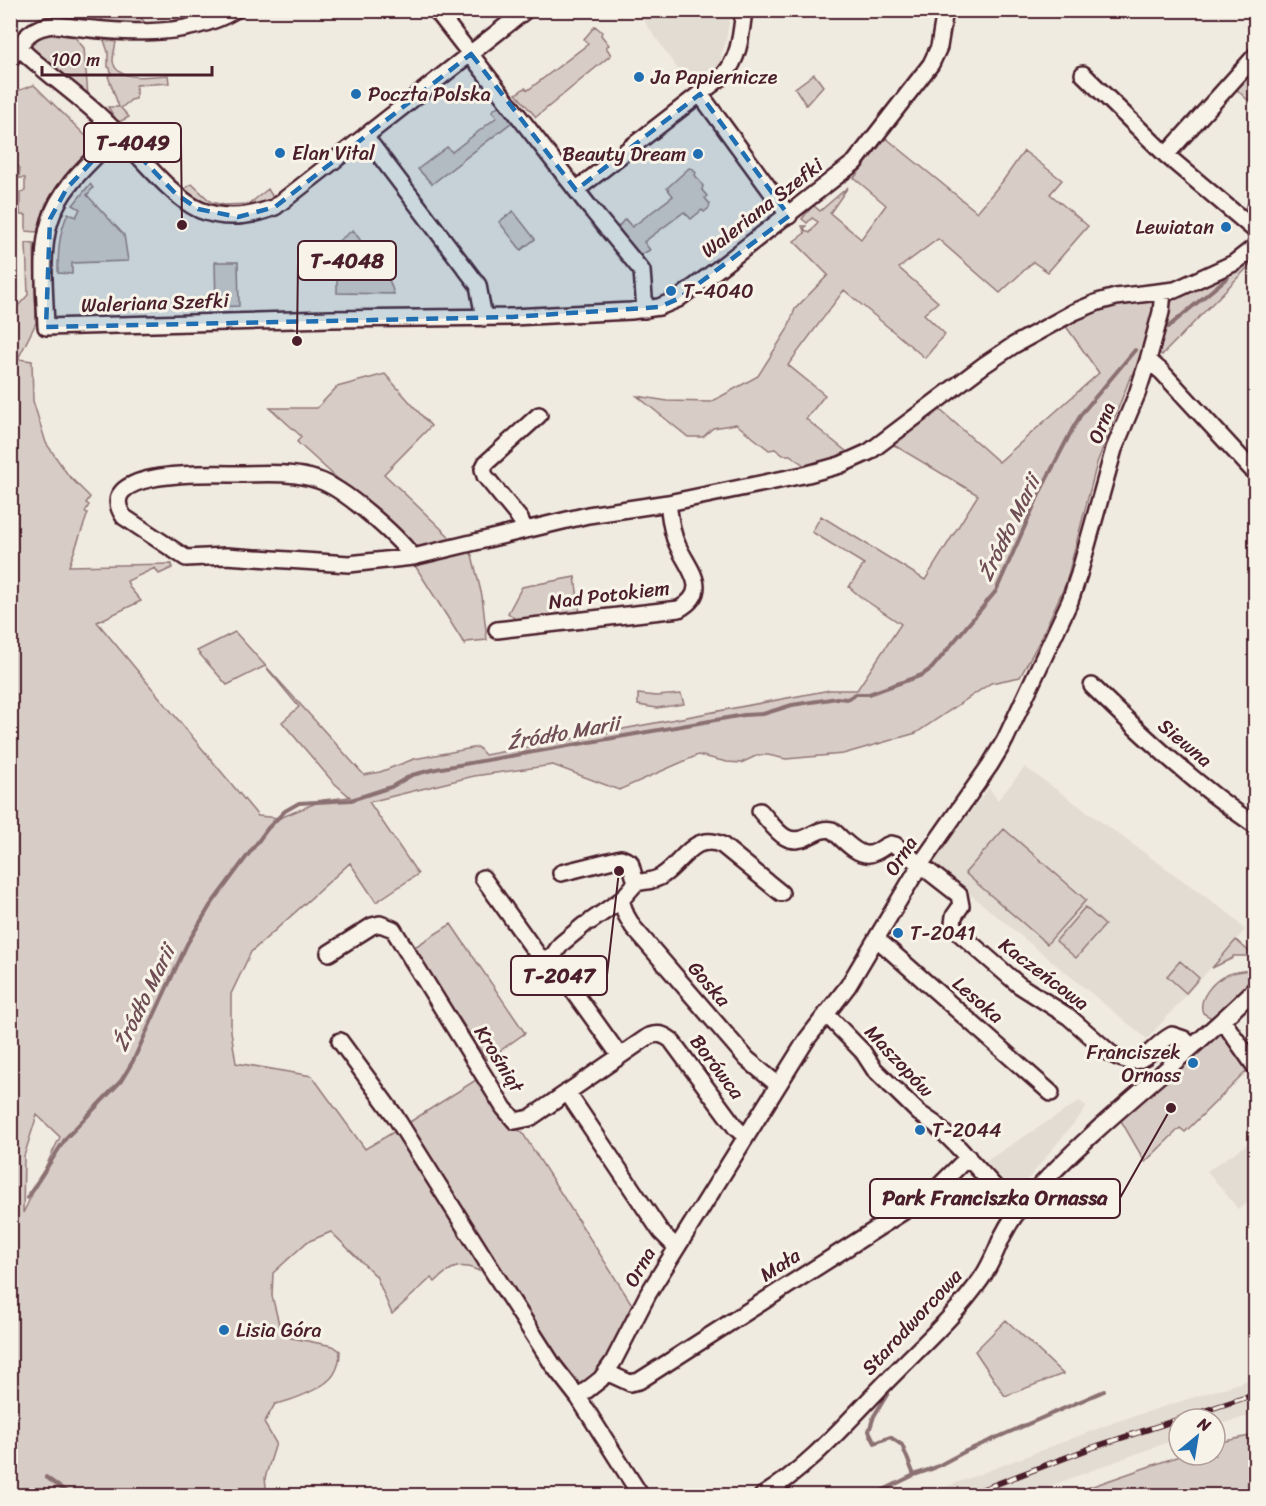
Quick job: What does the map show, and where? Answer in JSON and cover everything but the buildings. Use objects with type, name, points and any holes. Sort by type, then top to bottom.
[{"type":"street","points":[[235,10],[226,16],[201,23],[156,32],[133,33],[56,25],[44,26],[29,34],[13,49],[84,102],[176,194],[198,209],[217,215],[238,217],[259,214],[275,207],[526,10]]},
{"type":"street","points":[[436,10],[642,271],[645,310]]},
{"type":"street","points":[[576,189],[724,75],[734,62],[744,10]]},
{"type":"street","name":"Waleriana Szefki","points":[[118,134],[67,188],[50,219],[46,237],[46,327],[235,321],[484,318],[645,310],[678,299],[789,216],[862,155],[931,64],[939,47],[945,10]]},
{"type":"street","points":[[1166,155],[1256,55]]},
{"type":"street","points":[[1083,74],[1166,155],[1256,231]]},
{"type":"street","points":[[700,94],[789,216]]},
{"type":"street","points":[[365,136],[478,285],[484,318]]},
{"type":"street","points":[[413,557],[352,499],[334,486],[298,475],[185,473],[152,477],[131,485],[123,491],[118,500],[118,508],[124,516],[186,558],[226,556],[350,564],[413,557],[588,515],[668,502],[816,472],[858,459],[984,365],[1048,326],[1098,302],[1130,295],[1175,290],[1234,263],[1256,246]]},
{"type":"street","name":"Orna","points":[[579,1397],[606,1372],[676,1247],[807,1039],[848,986],[920,865],[1005,740],[1070,601],[1113,449],[1137,394],[1148,360],[1161,312],[1163,292]]},
{"type":"street","points":[[1148,360],[1162,372],[1256,474]]},
{"type":"street","points":[[525,529],[520,519],[485,476],[483,469],[486,463],[539,415]]},
{"type":"street","name":"Nad Potokiem","points":[[498,630],[679,609],[688,604],[693,597],[695,580],[688,562],[677,545],[668,502]]},
{"type":"street","name":"Siewna","points":[[1092,686],[1142,736],[1256,826]]},
{"type":"street","name":"Kaczeńcowa","points":[[759,811],[785,838],[792,841],[804,839],[821,830],[832,830],[857,851],[865,854],[891,844],[895,845],[961,898],[961,906],[954,916],[953,924],[958,932],[1019,985],[1070,1017],[1117,1058],[1135,1061],[1149,1056],[1172,1035],[1184,1039],[1192,1047]]},
{"type":"street","points":[[548,963],[561,944],[621,900],[636,883],[662,876],[698,845],[714,842],[722,845],[780,893]]},
{"type":"street","points":[[561,873],[621,858],[630,862],[636,883]]},
{"type":"street","points":[[483,878],[538,955],[559,971],[620,1056]]},
{"type":"street","name":"Goska","points":[[621,900],[626,915],[641,939],[747,1059],[778,1085]]},
{"type":"street","name":"Krośniąt","points":[[329,953],[372,926],[380,924],[393,928],[509,1116],[515,1121],[522,1121],[567,1092]]},
{"type":"street","name":"Lesoka","points":[[877,939],[1051,1093]]},
{"type":"street","name":"Starodworcowa","points":[[762,1496],[789,1477],[827,1441],[956,1310],[989,1267],[1003,1234],[1018,1212],[1057,1169],[1256,988]]},
{"type":"street","name":"Maszopów","points":[[826,1014],[863,1052],[874,1069],[919,1113],[935,1124],[1018,1212]]},
{"type":"street","points":[[1222,1021],[1256,1068]]},
{"type":"street","name":"Borówca","points":[[567,1092],[649,1036],[656,1033],[664,1035],[671,1040],[736,1128],[746,1137]]},
{"type":"street","points":[[340,1041],[395,1116],[553,1365],[579,1397],[641,1496]]},
{"type":"street","points":[[567,1092],[661,1232],[676,1247]]},
{"type":"street","name":"Mała","points":[[606,1372],[630,1383],[639,1381],[920,1201],[968,1157]]},
{"type":"highlighted area","points":[[471,54],[576,190],[700,94],[789,216],[678,299],[659,307],[512,317],[46,327],[50,219],[67,188],[118,134],[176,194],[198,209],[238,217],[275,207]]},
{"type":"shaded area","points":[[95,11],[135,11],[147,25],[104,22]]},
{"type":"shaded area","points":[[637,11],[731,11],[721,55],[728,59],[724,66],[693,91]]},
{"type":"shaded area","points":[[595,26],[602,32],[601,35],[609,45],[606,47],[611,55],[536,117],[516,94],[525,88],[528,90],[588,44],[584,39]]},
{"type":"shaded area","points":[[62,31],[73,35],[84,48],[88,96],[36,55],[32,49],[38,35]]},
{"type":"shaded area","points":[[104,40],[116,42],[113,61],[121,73],[136,77],[168,75],[169,83],[136,85],[136,99],[121,108],[129,117],[121,121],[117,121],[108,107],[119,107],[108,76],[111,74]]},
{"type":"shaded area","points":[[1255,65],[1255,107],[1235,88]]},
{"type":"shaded area","points":[[814,74],[823,86],[806,105],[795,88]]},
{"type":"shaded area","points":[[34,85],[95,145],[46,203],[37,232],[26,231],[26,215],[20,215],[20,192],[25,191],[25,178],[19,178],[20,168],[11,160],[10,119],[18,107],[14,92]]},
{"type":"shaded area","points":[[499,105],[512,122],[432,184],[418,169],[447,147],[452,152],[497,117],[492,111]]},
{"type":"shaded area","points":[[886,138],[977,212],[1024,151],[1062,180],[1050,194],[1088,226],[1048,272],[1033,262],[1000,293],[938,239],[899,268],[938,302],[924,314],[945,334],[925,358],[844,290],[788,365],[825,395],[806,419],[852,456],[808,468],[790,455],[783,455],[775,449],[769,450],[736,424],[713,428],[703,437],[688,437],[637,396],[667,401],[711,402],[758,376],[787,330],[795,309],[828,275],[794,241],[805,233],[802,226],[806,226],[804,229],[810,233],[818,222],[812,218],[807,223],[802,219],[813,205],[820,211],[848,187],[830,213],[861,239],[886,205],[854,178]]},
{"type":"shaded area","points":[[689,168],[693,169],[703,186],[702,190],[707,196],[705,198],[710,204],[709,208],[704,212],[702,210],[691,219],[684,212],[644,242],[650,250],[639,256],[618,227],[625,219],[632,227],[673,196],[667,188]]},
{"type":"shaded area","points":[[90,184],[93,188],[87,195],[124,235],[128,261],[72,263],[72,274],[58,273],[58,257],[65,220],[68,213],[76,217],[80,209],[73,205]]},
{"type":"shaded area","points":[[192,184],[211,202],[224,205],[249,204],[268,189],[274,199],[251,207],[216,206],[183,190]]},
{"type":"shaded area","points":[[513,211],[535,239],[521,250],[499,222]]},
{"type":"shaded area","points":[[353,230],[390,282],[394,294],[337,293],[337,242]]},
{"type":"shaded area","points":[[26,243],[34,244],[36,323],[18,359],[32,361],[33,401],[46,443],[68,475],[90,497],[86,503],[89,505],[85,512],[88,513],[69,566],[172,564],[172,568],[159,574],[155,568],[127,581],[141,601],[97,622],[258,816],[280,818],[323,800],[350,797],[333,782],[282,722],[299,707],[265,666],[227,685],[197,651],[235,632],[364,775],[380,772],[414,759],[478,747],[485,755],[830,690],[857,690],[901,624],[849,587],[864,564],[812,532],[821,516],[925,580],[978,495],[892,444],[938,408],[999,462],[1099,373],[1065,325],[1108,306],[1131,301],[1153,302],[1155,311],[1137,375],[1131,375],[1097,463],[1066,583],[1020,677],[991,683],[916,733],[843,754],[786,759],[758,755],[741,763],[698,755],[619,790],[553,765],[474,776],[369,802],[418,874],[376,902],[350,863],[251,952],[231,994],[231,1031],[236,1063],[312,1076],[365,1149],[397,1130],[476,1254],[479,1271],[460,1267],[445,1273],[435,1282],[431,1278],[392,1314],[376,1276],[331,1232],[307,1242],[273,1273],[272,1296],[282,1336],[333,1346],[340,1351],[340,1354],[337,1368],[330,1379],[307,1393],[275,1404],[264,1423],[276,1443],[265,1478],[267,1495],[11,1495],[10,303],[16,308],[28,295]],"holes":[[[37,1115],[60,1137],[23,1213],[24,1156]]]},
{"type":"shaded area","points":[[1255,257],[1255,260],[1162,355],[1158,352],[1171,303],[1175,297]]},
{"type":"shaded area","points":[[215,262],[238,262],[239,306],[216,307]]},
{"type":"shaded area","points":[[385,374],[431,426],[384,474],[454,541],[424,548],[411,545],[297,442],[301,436],[270,408],[317,408],[337,387]]},
{"type":"shaded area","points":[[469,552],[472,555],[482,596],[487,640],[466,642],[465,645],[414,564]]},
{"type":"shaded area","points":[[575,577],[580,614],[519,622],[508,613],[522,587]]},
{"type":"shaded area","points":[[638,694],[656,696],[681,694],[684,704],[657,708],[638,705]]},
{"type":"shaded area","points":[[1025,767],[1231,915],[1245,930],[1147,1039],[933,864],[933,859],[989,788],[998,800]]},
{"type":"shaded area","points":[[1004,829],[1086,900],[1047,944],[965,873]]},
{"type":"shaded area","points":[[1085,907],[1105,925],[1076,958],[1056,941]]},
{"type":"shaded area","points":[[451,924],[525,1033],[487,1060],[413,948]]},
{"type":"shaded area","points":[[1236,940],[1254,956],[1233,956],[1212,968]]},
{"type":"shaded area","points":[[1180,961],[1199,978],[1186,993],[1167,976]]},
{"type":"shaded area","points":[[1255,969],[1255,979],[1220,1016],[1213,1019],[1203,1013],[1202,1002],[1217,981],[1230,974]]},
{"type":"shaded area","points":[[1220,1034],[1247,1071],[1185,1132],[1180,1128],[1145,1162],[1120,1119],[1166,1076]]},
{"type":"shaded area","points":[[479,1078],[508,1125],[522,1132],[633,1306],[598,1372],[578,1385],[558,1360],[405,1125]]},
{"type":"shaded area","points":[[1080,1101],[1087,1107],[1015,1195],[986,1161]]},
{"type":"shaded area","points":[[1255,1139],[1255,1198],[1238,1209],[1207,1171]]},
{"type":"shaded area","points":[[1006,1320],[1063,1374],[1005,1396],[975,1351]]},
{"type":"shaded area","points":[[1255,1378],[1255,1414],[1227,1422],[1227,1407],[1167,1407],[1167,1442],[1026,1495],[925,1495],[1115,1422]]},
{"type":"shaded area","points":[[1255,1435],[1255,1495],[1067,1495],[1167,1460],[1167,1467],[1227,1467],[1227,1441]]},
{"type":"waterway","name":"Źródło Marii","points":[[1244,211],[1256,195]]},
{"type":"waterway","name":"Źródło Marii","points":[[1168,327],[1228,277]]},
{"type":"waterway","name":"Źródło Marii","points":[[27,1198],[66,1138],[121,1081],[133,1061],[187,944],[210,906],[268,828],[285,811],[299,803],[351,800],[391,787],[412,775],[436,769],[744,715],[763,714],[792,705],[837,698],[847,699],[856,694],[869,694],[922,675],[932,668],[996,591],[1041,490],[1073,428],[1082,413],[1135,350]]},
{"type":"waterway","points":[[871,1496],[966,1451],[1104,1391]]},
{"type":"waterway","points":[[888,1393],[874,1416],[869,1431],[875,1443],[890,1437],[902,1445],[914,1475]]},
{"type":"waterway","points":[[46,1477],[72,1496]]},
{"type":"railway","points":[[965,1496],[1091,1448],[1256,1394]]},
{"type":"place","name":"Ja Papiernicze","points":[[639,77]]},
{"type":"place","name":"Poczta Polska","points":[[356,94]]},
{"type":"place","name":"Elan Vital","points":[[280,153]]},
{"type":"place","name":"Beauty Dream","points":[[698,154]]},
{"type":"place","name":"T-4049","points":[[182,225]]},
{"type":"place","name":"Lewiatan","points":[[1226,227]]},
{"type":"place","name":"T-4040","points":[[671,291]]},
{"type":"place","name":"T-4048","points":[[297,341]]},
{"type":"place","name":"T-2047","points":[[619,871]]},
{"type":"place","name":"T-2041","points":[[898,933]]},
{"type":"place","name":"Franciszek Ornass","points":[[1193,1063]]},
{"type":"place","name":"Park Franciszka Ornassa","points":[[1171,1108]]},
{"type":"place","name":"T-2044","points":[[920,1130]]},
{"type":"place","name":"Lisia Góra","points":[[224,1330]]}]
